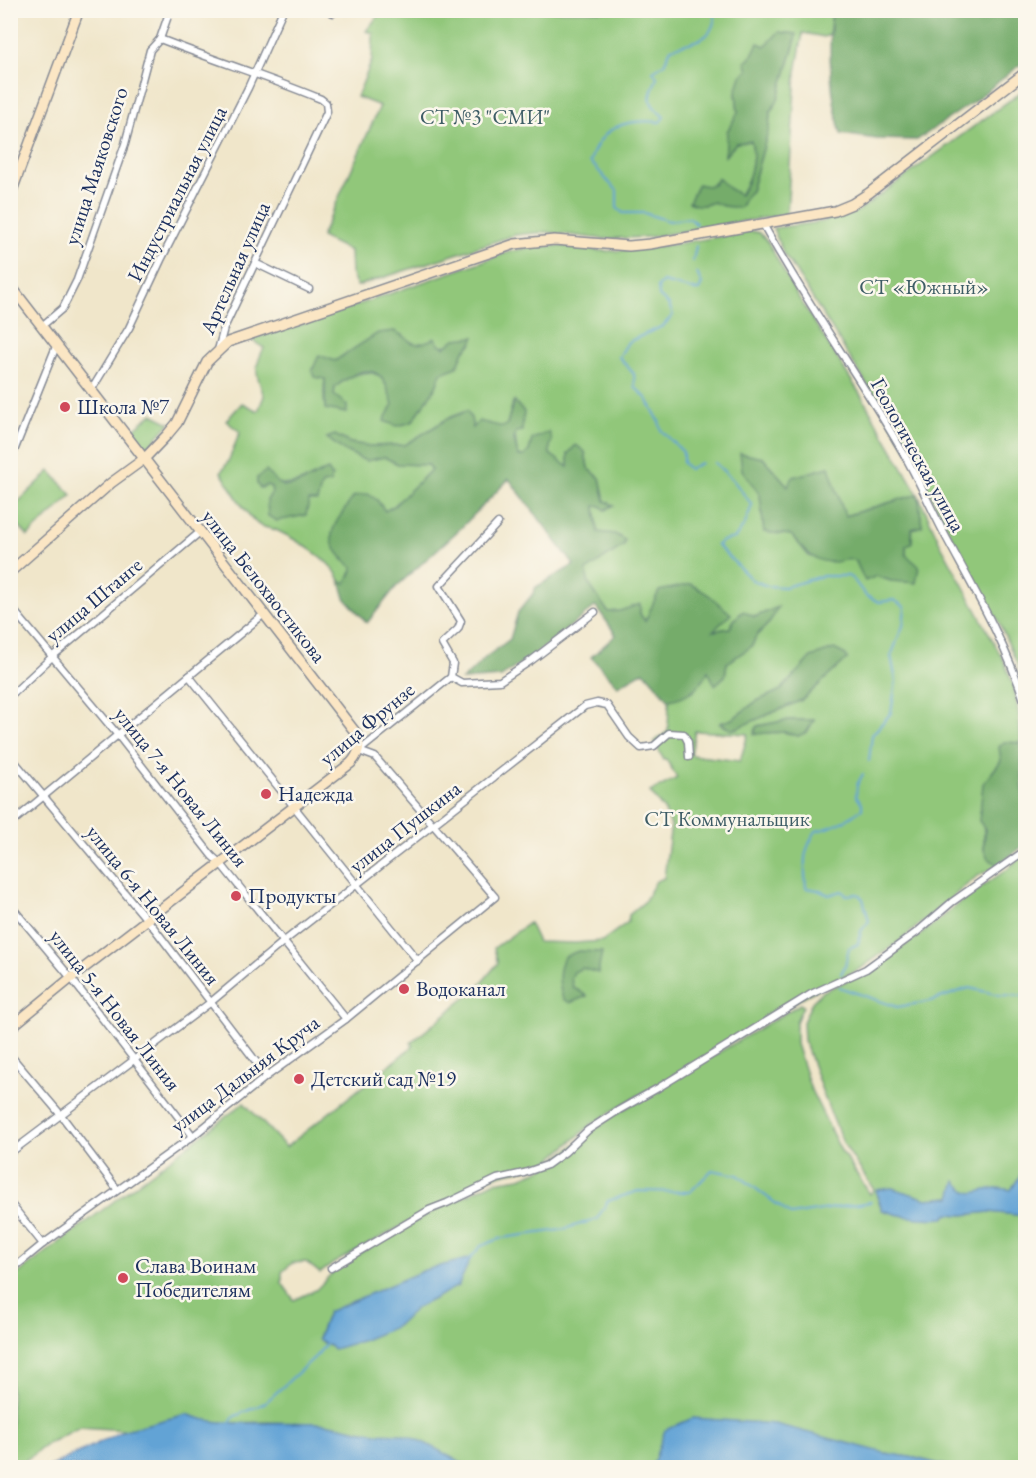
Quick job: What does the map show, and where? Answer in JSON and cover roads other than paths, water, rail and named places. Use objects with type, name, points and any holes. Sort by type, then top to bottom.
[{"type":"main road","points":[[10,196],[79,10]]},
{"type":"main road","points":[[218,350],[228,342],[246,335],[302,318],[515,244],[554,240],[629,246],[835,211],[852,204],[888,179],[1026,72]]},
{"type":"main road","name":"улица Белохвостикова","points":[[10,285],[356,733],[360,741],[359,751]]},
{"type":"main road","name":"Артельная улица","points":[[144,459],[177,423],[207,362],[218,350]]},
{"type":"main road","points":[[10,572],[111,483],[144,459]]},
{"type":"main road","name":"улица Фрунзе","points":[[10,1028],[71,978],[351,763],[359,751]]},
{"type":"street","name":"улица Маяковского","points":[[43,325],[63,308],[77,280],[125,144],[150,50],[160,39],[170,10]]},
{"type":"street","name":"Индустриальная улица","points":[[92,389],[129,328],[248,88],[283,10]]},
{"type":"street","points":[[160,39],[207,58],[254,72]]},
{"type":"street","name":"Артельная улица","points":[[218,350],[224,328],[327,112],[326,103],[321,99],[254,72]]},
{"type":"street","name":"Геологическая улица","points":[[763,224],[784,263],[910,466],[1007,654],[1026,711]]},
{"type":"street","points":[[255,263],[309,289]]},
{"type":"street","points":[[10,461],[57,344]]},
{"type":"street","points":[[498,523],[439,586],[461,621],[458,629],[442,644],[453,663],[451,677],[462,683],[500,681],[595,612]]},
{"type":"street","name":"улица Штанге","points":[[10,696],[53,656],[200,532]]},
{"type":"street","name":"улица 7-я Новая Линия","points":[[10,606],[117,734],[212,856],[221,864],[346,1019]]},
{"type":"street","points":[[10,824],[264,614]]},
{"type":"street","points":[[189,676],[418,961]]},
{"type":"street","name":"улица Фрунзе","points":[[359,751],[451,677]]},
{"type":"street","name":"улица Пушкина","points":[[10,1153],[211,1002],[283,942],[585,706],[597,703],[607,705],[629,737],[641,748],[650,748],[669,733],[684,734],[688,742],[689,757]]},
{"type":"street","points":[[359,751],[376,758],[433,826]]},
{"type":"street","name":"улица 6-я Новая Линия","points":[[10,756],[147,920],[267,1076]]},
{"type":"street","name":"улица Дальняя Круча","points":[[10,1271],[117,1189],[193,1136],[267,1076],[346,1019],[495,897],[433,826]]},
{"type":"street","points":[[331,1268],[429,1210],[497,1179],[547,1165],[588,1130],[619,1110],[666,1084],[811,994],[866,969],[917,933],[952,902],[1023,852],[1026,845]]},
{"type":"street","name":"улица 5-я Новая Линия","points":[[10,905],[71,978],[193,1136]]},
{"type":"street","points":[[10,1055],[61,1115],[117,1189]]},
{"type":"street","points":[[10,1203],[43,1244]]},
{"type":"water","points":[[1025,1168],[1025,1216],[989,1212],[948,1214],[944,1218],[936,1219],[905,1216],[882,1210],[876,1190],[892,1188],[927,1199],[951,1197],[956,1181],[966,1191],[974,1193],[995,1188],[1011,1190]]},
{"type":"water","points":[[471,1258],[458,1286],[416,1308],[397,1326],[364,1340],[334,1349],[318,1339],[328,1312],[425,1270]]},
{"type":"water","points":[[187,1414],[219,1422],[312,1423],[375,1433],[398,1434],[425,1443],[469,1467],[49,1467],[125,1430]]},
{"type":"water","points":[[693,1418],[775,1424],[885,1453],[951,1467],[652,1467],[665,1430]]},
{"type":"waterway","points":[[696,224],[690,218],[669,221],[644,213],[623,213],[617,208],[617,190],[590,162],[600,140],[616,127],[636,122],[660,122],[664,117],[650,99],[657,77],[653,71],[664,64],[671,48],[696,41],[708,34],[715,20],[716,10]]},
{"type":"waterway","points":[[693,261],[696,246]]},
{"type":"waterway","points":[[697,273],[702,284],[699,290],[663,282],[658,287],[659,296],[669,305],[673,315],[663,326],[628,342],[619,357],[634,374],[635,387],[647,399],[659,421],[661,430],[683,452],[683,463],[689,469],[701,463]]},
{"type":"waterway","points":[[715,463],[733,480],[752,505],[745,524],[735,538],[722,541],[717,545],[752,580],[767,586],[785,587],[822,576],[848,576],[866,596],[879,602],[894,600],[905,607],[903,626],[891,656],[896,681],[891,713],[872,735],[869,761]]},
{"type":"waterway","points":[[841,974],[849,948],[858,944],[861,931],[869,921],[863,899],[858,894],[846,895],[842,891],[829,895],[806,888],[805,858],[816,831],[840,823],[862,809],[862,803],[856,796],[857,785],[863,774]]},
{"type":"waterway","points":[[839,987],[897,1007],[931,1001],[969,988],[1000,995],[1026,996]]},
{"type":"waterway","points":[[469,1260],[481,1246],[502,1238],[561,1230],[597,1219],[608,1201],[638,1191],[690,1192],[712,1170],[738,1175],[791,1215],[871,1202]]},
{"type":"waterway","points":[[229,1424],[233,1417],[265,1403],[327,1343]]},
{"type":"place","name":"Школа №7","points":[[65,407]]},
{"type":"place","name":"Надежда","points":[[266,794]]},
{"type":"place","name":"Продукты","points":[[236,896]]},
{"type":"place","name":"Водоканал","points":[[404,989]]},
{"type":"place","name":"Детский сад №19","points":[[299,1079]]},
{"type":"place","name":"Слава Воинам Победителям","points":[[123,1278]]},
{"type":"park label","name":"СТ №3 \"СМИ\"","points":[[485,117]]},
{"type":"park label","name":"СТ «Южный»","points":[[924,287]]},
{"type":"park label","name":"СТ Коммунальщик","points":[[727,819]]}]
